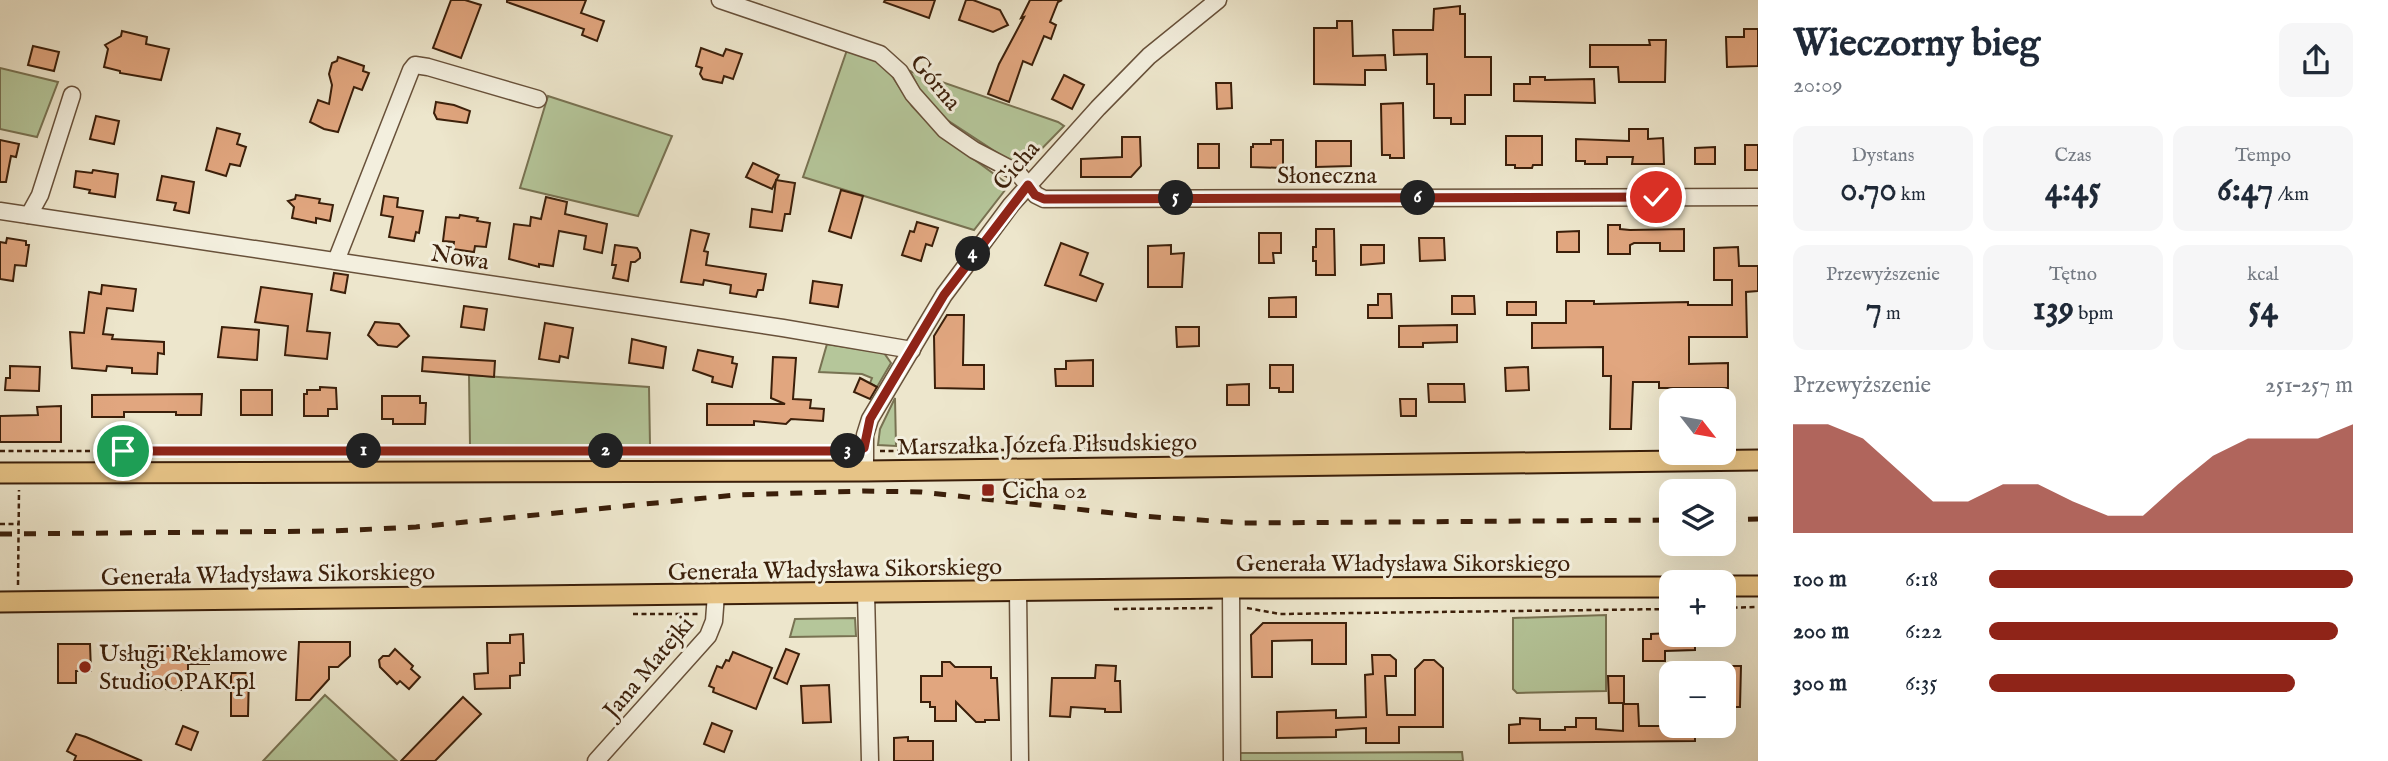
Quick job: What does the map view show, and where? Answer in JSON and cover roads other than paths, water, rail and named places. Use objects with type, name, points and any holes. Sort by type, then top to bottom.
[{"type":"main road","name":"Marszałka Józefa Piłsudskiego","points":[[9,474],[865,471],[1758,460]]},
{"type":"main road","points":[[1736,586],[1758,586]]},
{"type":"main road","name":"Generała Władysława Sikorskiego","points":[[9,602],[1018,591],[1231,598],[1659,587]]},
{"type":"street","name":"Górna","points":[[720,0],[740,3],[880,54],[900,72],[913,94],[945,130],[974,150],[1018,173],[1028,185]]},
{"type":"street","name":"Cicha","points":[[865,471],[864,448],[870,419],[962,270],[1028,185],[1149,56],[1218,0]]},
{"type":"street","points":[[336,261],[415,65],[538,99]]},
{"type":"street","points":[[29,215],[40,195],[72,95]]},
{"type":"street","name":"Słoneczna","points":[[1028,185],[1035,195],[1044,199],[1758,197]]},
{"type":"street","name":"Nowa","points":[[0,211],[769,326],[912,350]]},
{"type":"street","points":[[1018,591],[1020,761]]},
{"type":"street","points":[[866,593],[870,761]]},
{"type":"street","name":"Jana Matejki","points":[[596,761],[708,636],[714,621],[716,594]]},
{"type":"street","points":[[1231,598],[1232,761]]},
{"type":"railway","points":[[0,534],[333,531],[416,527],[735,495],[863,491],[921,492],[1140,516],[1244,523],[1659,520]]},
{"type":"railway","points":[[1736,520],[1758,519]]},
{"type":"place","name":"Cicha 02","points":[[988,490]]},
{"type":"place","name":"Usługi Reklamowe StudioOPAK.pl","points":[[85,667]]}]
